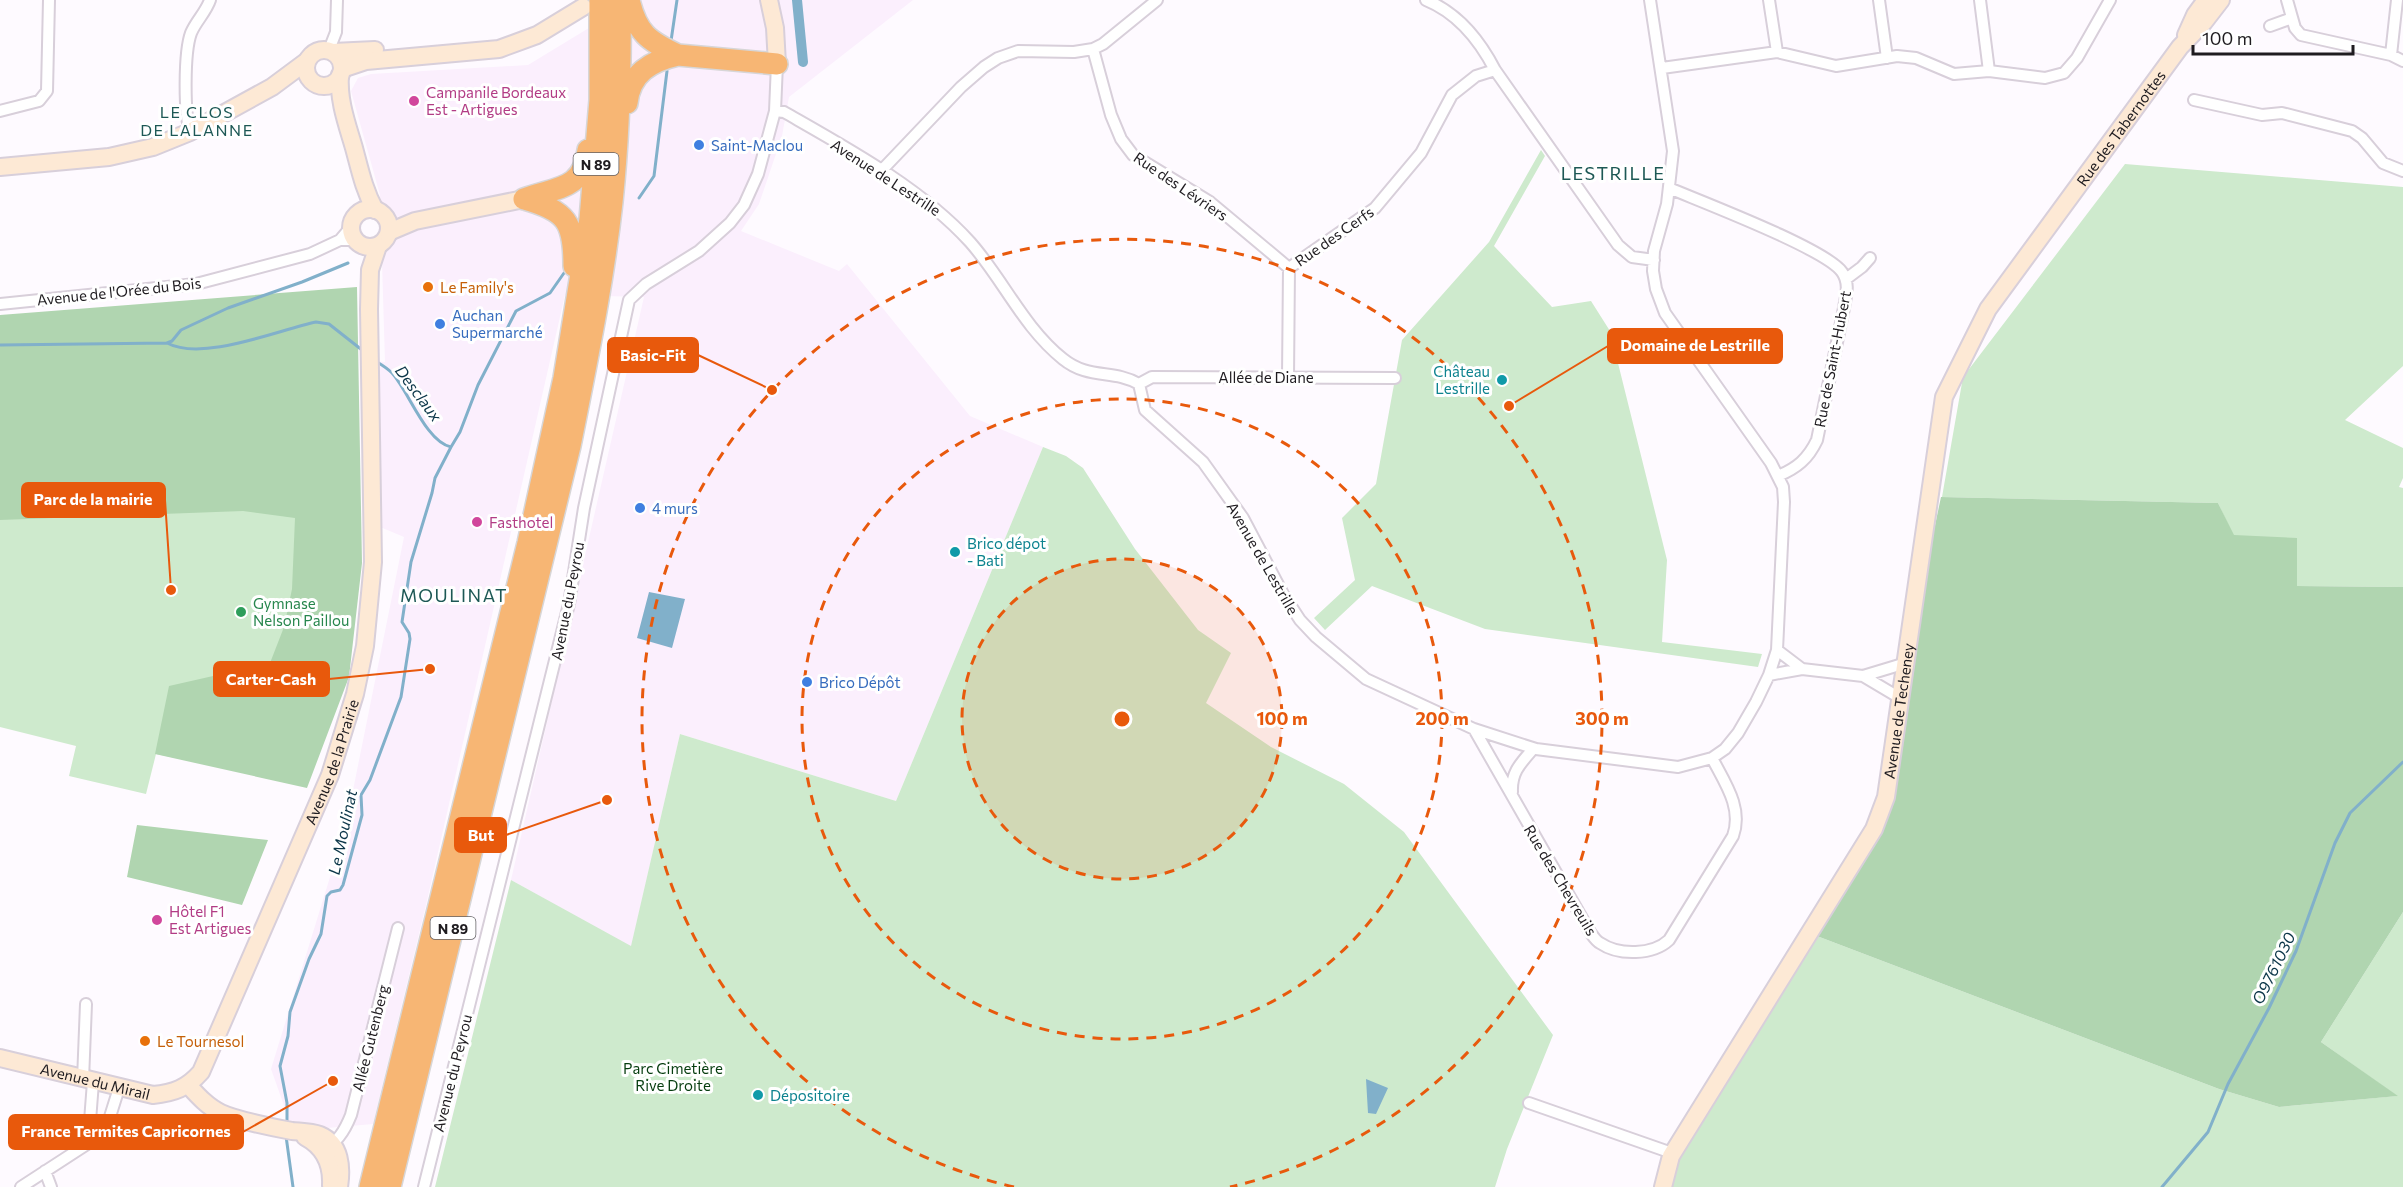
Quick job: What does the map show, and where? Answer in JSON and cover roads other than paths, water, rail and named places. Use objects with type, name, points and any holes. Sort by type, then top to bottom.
[{"type":"highway","name":"N 89","points":[[390,1187],[564,468],[596,311],[616,160],[620,0]]},
{"type":"highway","points":[[629,0],[633,17],[649,40],[678,55]]},
{"type":"highway","name":"N 89","points":[[370,1187],[541,486],[573,327],[590,219],[597,147],[600,100],[594,2]]},
{"type":"highway","points":[[524,199],[566,186],[572,183],[583,170],[589,135],[594,2]]},
{"type":"highway","points":[[596,311],[608,275],[617,219],[629,88],[643,69],[664,58],[678,55],[777,64]]},
{"type":"highway","points":[[524,199],[556,211],[568,225],[572,234],[574,246],[573,327]]},
{"type":"street","points":[[0,111],[39,101],[47,92],[49,0]]},
{"type":"street","points":[[190,132],[186,118],[187,47],[192,32],[210,0]]},
{"type":"street","points":[[331,51],[336,32],[337,0]]},
{"type":"street","points":[[769,0],[775,28],[777,64]]},
{"type":"street","points":[[881,171],[961,87],[998,58],[1018,51],[1074,52],[1093,49],[1103,44],[1157,0]]},
{"type":"street","points":[[1426,0],[1447,12],[1466,28],[1484,49],[1495,70],[1618,245],[1632,257],[1654,260]]},
{"type":"street","points":[[1650,0],[1673,151],[1669,188],[1654,260],[1656,289],[1665,313],[1742,420],[1778,476]]},
{"type":"street","points":[[1769,0],[1777,52]]},
{"type":"street","points":[[1879,0],[1887,58]]},
{"type":"street","points":[[1980,0],[1989,71]]},
{"type":"street","points":[[1662,68],[1777,52],[1836,66],[1887,58],[1916,58],[1954,74],[1989,71],[2045,78],[2064,73],[2077,58],[2110,0]]},
{"type":"street","name":"Rue des Tabernottes","points":[[2180,47],[2195,15],[2206,0]]},
{"type":"street","name":"Rue des Tabernottes","points":[[2061,209],[2180,47],[2221,0]]},
{"type":"street","points":[[2287,0],[2292,18],[2301,35],[2391,55],[2403,61]]},
{"type":"street","points":[[2391,55],[2397,0]]},
{"type":"street","points":[[272,87],[299,82],[333,83],[341,72],[366,61],[486,51],[511,45],[537,35],[594,2]]},
{"type":"street","points":[[2270,26],[2292,18]]},
{"type":"street","points":[[0,167],[129,153],[153,147],[190,132],[272,87],[317,51],[417,49],[457,53]]},
{"type":"street","name":"Rue des Lévriers","points":[[1093,49],[1111,115],[1121,139],[1133,155],[1210,202],[1289,268]]},
{"type":"street","points":[[331,51],[339,57],[341,72],[339,84],[344,117],[363,186],[366,230],[524,199]]},
{"type":"street","points":[[307,61],[306,70],[344,117]]},
{"type":"street","name":"Avenue du Peyrou","points":[[424,1187],[569,604],[584,508],[629,300],[646,284],[699,251],[730,223],[744,205],[758,174],[775,111],[777,64]]},
{"type":"street","name":"Rue des Cerfs","points":[[1288,377],[1289,268],[1375,208],[1421,153],[1452,94],[1476,76],[1495,70]]},
{"type":"street","points":[[2194,100],[2262,115],[2282,113],[2352,131],[2362,138],[2383,163],[2403,171]]},
{"type":"street","name":"Avenue de Lestrille","points":[[775,111],[784,112],[881,171],[942,213],[972,244],[1029,325],[1063,359],[1083,372],[1126,376],[1139,384],[1145,410],[1203,462],[1243,518],[1283,594],[1300,620],[1316,637],[1366,679],[1474,729],[1533,749],[1678,767],[1712,758],[1725,749],[1738,733],[1770,675],[1777,650],[1784,502],[1783,487],[1778,476]]},
{"type":"street","name":"Rue de Saint-Hubert","points":[[1669,188],[1816,253],[1841,270],[1846,279],[1844,308],[1817,440],[1810,455],[1794,469],[1778,476]]},
{"type":"street","name":"Avenue de Techeney","points":[[1663,1187],[1672,1153],[1874,829],[1886,797],[1944,397],[1988,309],[2061,209]]},
{"type":"street","name":"Avenue de la Prairie","points":[[189,1086],[201,1072],[330,775],[355,694],[365,646],[373,562],[370,270],[366,230]]},
{"type":"street","name":"Avenue de l'Orée du Bois","points":[[0,304],[207,282],[310,254],[366,230]]},
{"type":"street","points":[[1846,279],[1870,258]]},
{"type":"street","name":"Allée de Diane","points":[[1139,384],[1152,377],[1395,378]]},
{"type":"street","points":[[1777,650],[1802,669]]},
{"type":"street","points":[[1770,675],[1802,669],[1863,676],[1906,663]]},
{"type":"street","points":[[1863,676],[1900,698]]},
{"type":"street","name":"Rue des Chevreuils","points":[[1474,729],[1590,932],[1600,943],[1611,947],[1646,952],[1660,948],[1669,940],[1733,836],[1737,824],[1733,799],[1712,758]]},
{"type":"street","points":[[1512,796],[1512,779],[1517,766],[1533,749]]},
{"type":"street","name":"Allée Gutenberg","points":[[329,1152],[351,1115],[398,928]]},
{"type":"street","points":[[76,1150],[88,1128],[86,1004]]},
{"type":"street","name":"Avenue du Mirail","points":[[0,1059],[153,1095],[171,1093],[189,1086]]},
{"type":"street","points":[[189,1086],[200,1098],[220,1113],[294,1133],[319,1135],[329,1152],[340,1162],[339,1187]]},
{"type":"street","points":[[21,1187],[34,1183],[45,1171],[76,1150],[88,1145],[104,1130],[112,1114],[119,1088]]},
{"type":"street","points":[[1529,1103],[1672,1153]]},
{"type":"street","points":[[329,1152],[331,1187]]},
{"type":"street","points":[[45,1171],[51,1187]]},
{"type":"water","points":[[649,592],[685,599],[672,648],[637,638]]},
{"type":"water","points":[[1366,1079],[1388,1088],[1376,1114],[1368,1113]]},
{"type":"waterway","name":"Desclaux","points":[[671,41],[677,0]]},
{"type":"waterway","points":[[797,0],[803,62]]},
{"type":"waterway","name":"Desclaux","points":[[639,198],[654,176],[667,71]]},
{"type":"waterway","name":"Desclaux","points":[[167,343],[172,341],[181,330],[228,308],[348,263]]},
{"type":"waterway","name":"Desclaux","points":[[377,362],[398,381],[433,436],[451,447],[460,432],[478,385],[516,311],[550,293],[564,273]]},
{"type":"waterway","name":"Desclaux","points":[[0,345],[167,343],[182,348],[200,349],[241,343],[316,322],[329,324],[362,350]]},
{"type":"waterway","name":"Le Moulinat","points":[[287,1123],[287,1103],[280,1066],[288,1036],[290,1012],[309,959],[321,934],[327,896],[331,892],[340,890],[343,885],[362,815],[361,795],[370,780],[401,697],[410,639],[402,622],[411,562],[435,478],[451,447]]},
{"type":"waterway","name":"O9761030","points":[[2162,1187],[2208,1132],[2228,1084],[2269,1008],[2296,951],[2335,843],[2350,813],[2403,762]]},
{"type":"waterway","name":"Le Moulinat","points":[[286,1136],[293,1187]]},
{"type":"place","name":"Campanile Bordeaux Est - Artigues","points":[[414,101]]},
{"type":"place","name":"Saint-Maclou","points":[[699,145]]},
{"type":"place","name":"Le Family's","points":[[428,287]]},
{"type":"place","name":"Auchan Supermarché","points":[[440,324]]},
{"type":"place","name":"Château Lestrille","points":[[1502,380]]},
{"type":"place","name":"Basic-Fit","points":[[772,390]]},
{"type":"place","name":"Domaine de Lestrille","points":[[1509,406]]},
{"type":"place","name":"4 murs","points":[[640,508]]},
{"type":"place","name":"Fasthotel","points":[[477,522]]},
{"type":"place","name":"Brico dépot - Bati","points":[[955,552]]},
{"type":"place","name":"Parc de la mairie","points":[[171,590]]},
{"type":"place","name":"Gymnase Nelson Paillou","points":[[241,612]]},
{"type":"place","name":"Carter-Cash","points":[[430,669]]},
{"type":"place","name":"Brico Dépôt","points":[[807,682]]},
{"type":"place","name":"But","points":[[607,800]]},
{"type":"place","name":"Hôtel F1 Est Artigues","points":[[157,920]]},
{"type":"place","name":"Le Tournesol","points":[[145,1041]]},
{"type":"place","name":"France Termites Capricornes","points":[[333,1081]]},
{"type":"place","name":"Dépositoire","points":[[758,1095]]},
{"type":"district","name":"LE CLOS DE LALANNE","points":[[197,120]]},
{"type":"district","name":"LESTRILLE","points":[[1613,173]]},
{"type":"district","name":"MOULINAT","points":[[454,595]]},
{"type":"park label","name":"Parc Cimetière Rive Droite","points":[[673,1076]]}]
